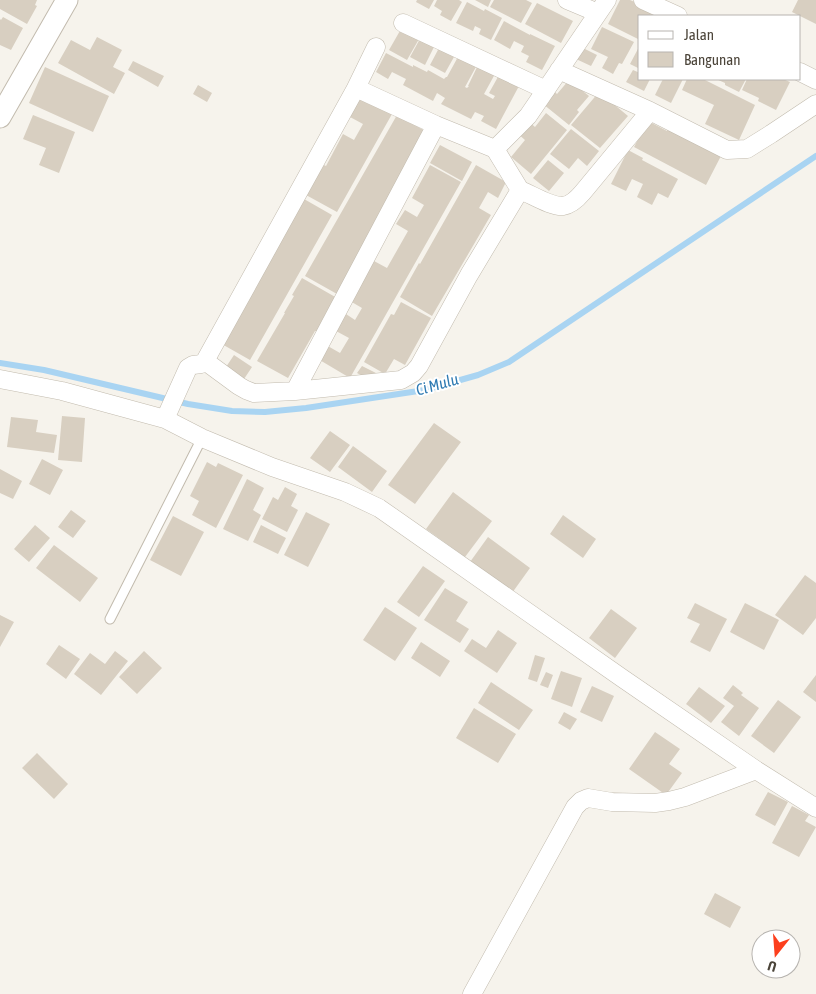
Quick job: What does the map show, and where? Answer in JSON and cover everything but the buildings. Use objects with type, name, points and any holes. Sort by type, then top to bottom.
[{"type":"street","points":[[0,117],[67,0]]},
{"type":"street","points":[[495,149],[528,116],[603,7],[567,0]]},
{"type":"street","points":[[643,0],[676,15]]},
{"type":"street","points":[[404,23],[546,90]]},
{"type":"street","points":[[167,413],[188,368],[193,365],[202,364],[205,361],[356,88],[376,47]]},
{"type":"street","points":[[559,70],[650,111],[727,150],[747,149],[816,104]]},
{"type":"street","points":[[801,72],[816,80]]},
{"type":"street","points":[[356,88],[436,125],[495,149],[520,190],[554,205],[563,206],[576,199],[583,192],[650,111]]},
{"type":"street","points":[[294,390],[436,125]]},
{"type":"street","points":[[205,361],[239,386],[254,393],[401,380],[413,374],[520,190]]},
{"type":"street","points":[[0,379],[167,413],[202,438],[272,467],[345,492],[379,508],[756,770],[816,808]]},
{"type":"street","points":[[472,994],[575,807],[581,801],[588,798],[612,802],[655,803],[669,801],[685,797],[756,770]]},
{"type":"lane","points":[[110,619],[202,438]]},
{"type":"waterway","name":"Ci Mulu","points":[[0,363],[44,370],[188,404],[232,411],[265,412],[306,408],[425,390],[478,375],[509,362],[816,156]]}]
